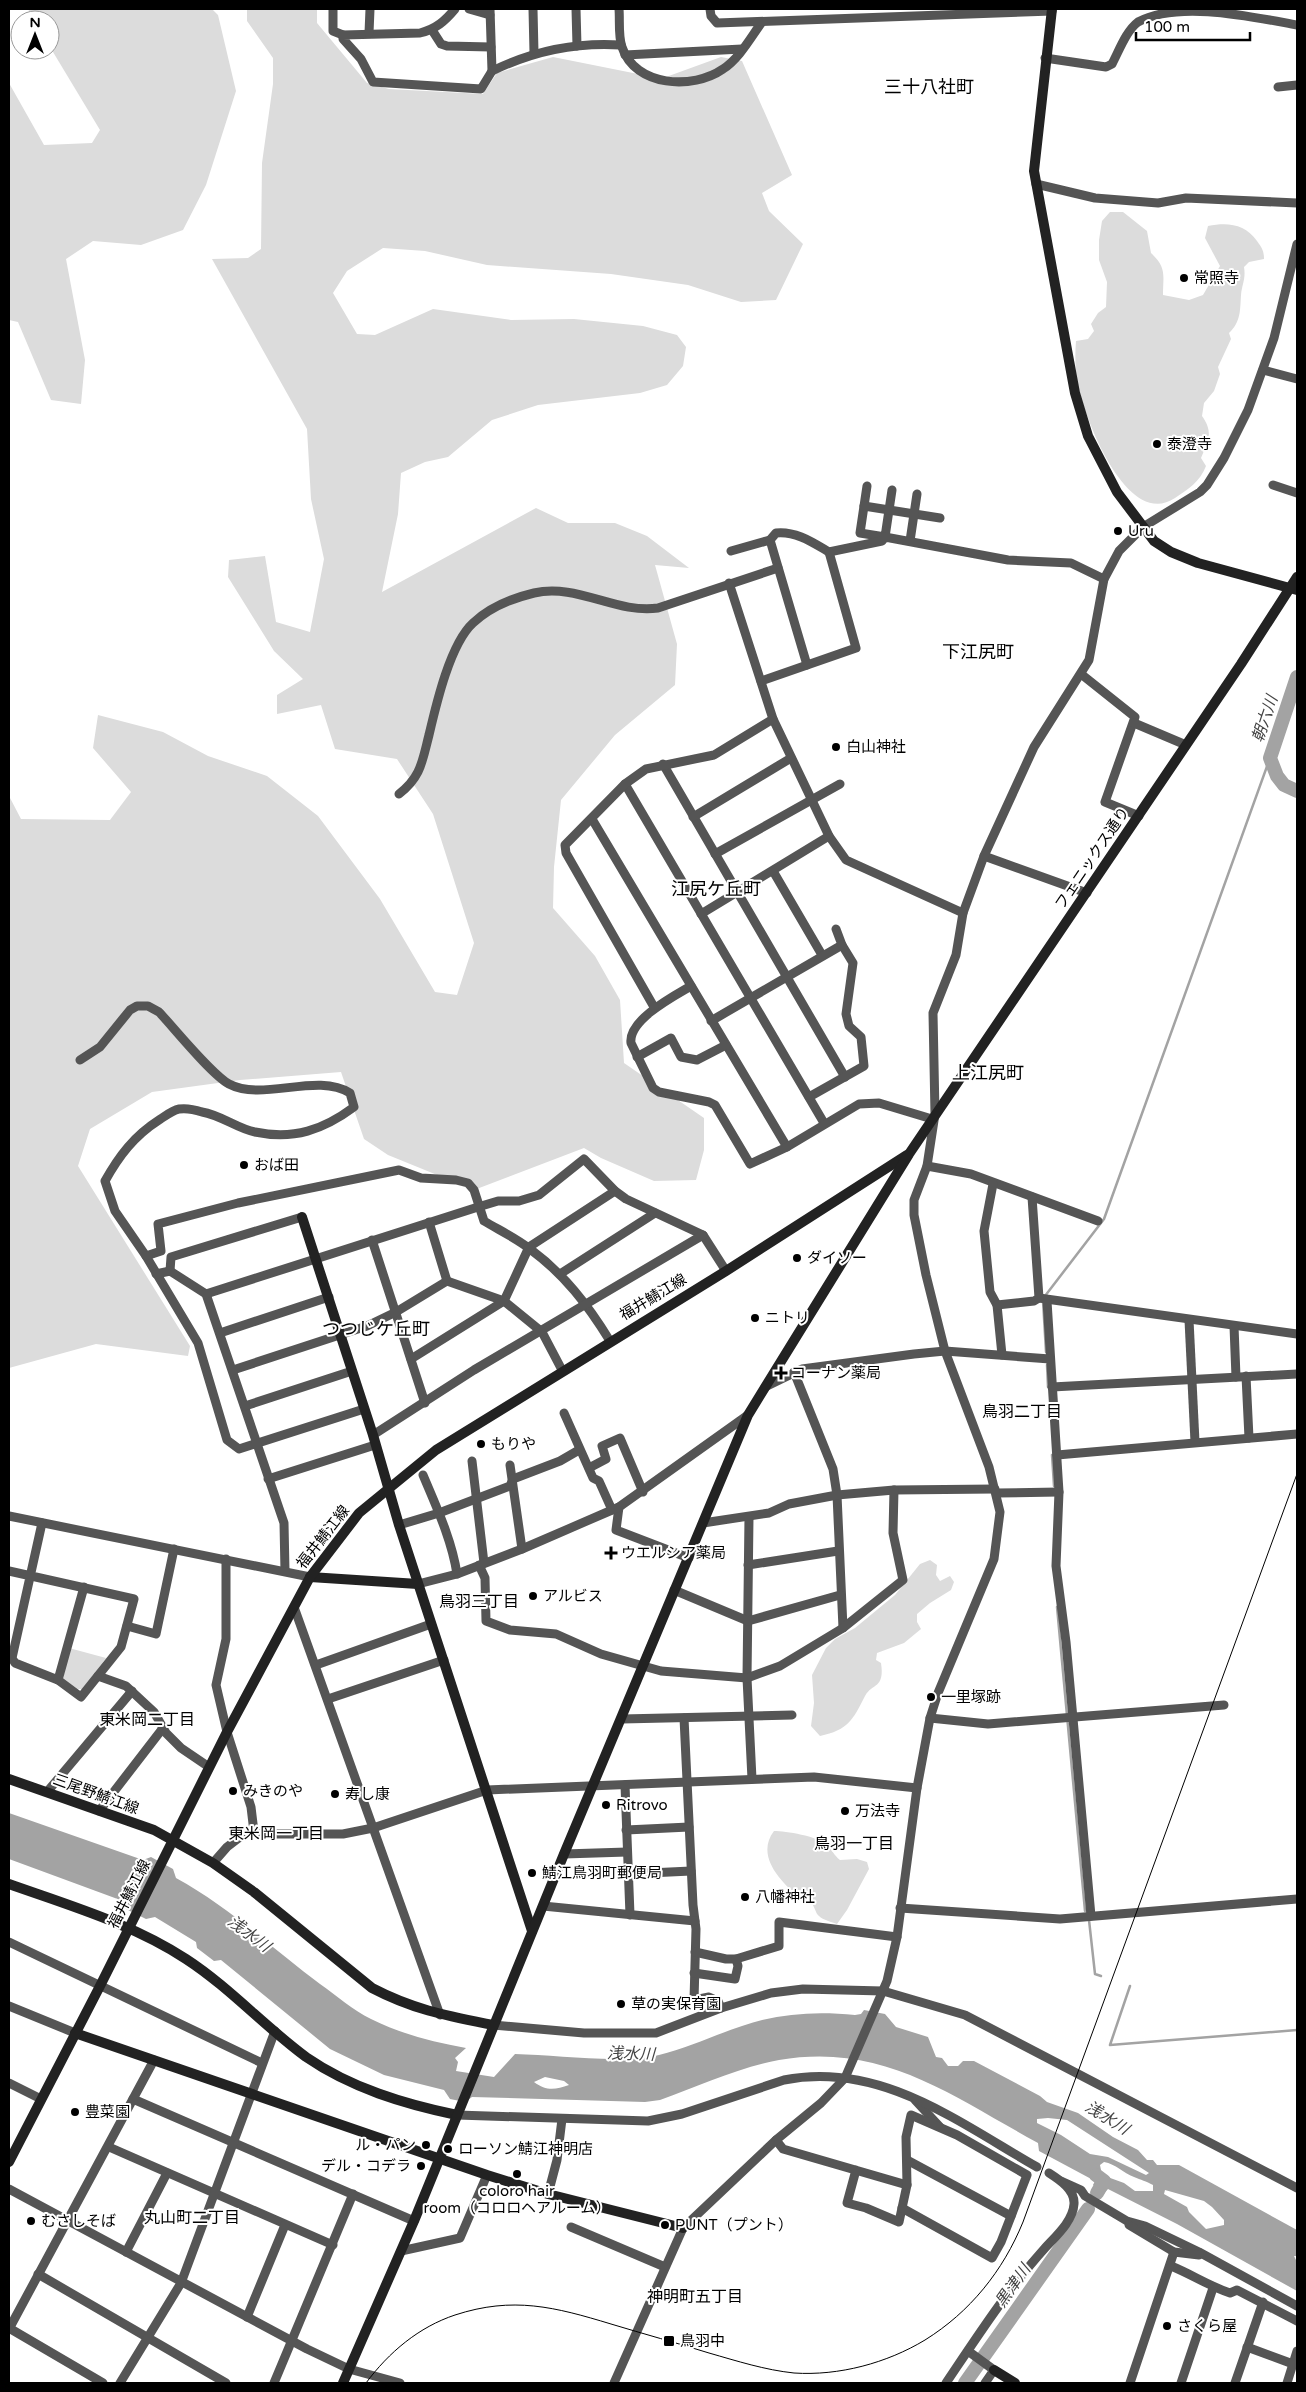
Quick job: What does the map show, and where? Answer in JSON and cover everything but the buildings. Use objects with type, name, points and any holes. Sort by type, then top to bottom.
[{"type":"street","points":[[333,9],[333,31],[343,35],[420,33],[432,30],[446,20],[455,9]]},
{"type":"street","points":[[370,9],[370,33]]},
{"type":"street","points":[[343,35],[343,40],[361,59],[372,82],[481,89],[492,70],[490,12],[470,9]]},
{"type":"street","points":[[533,9],[534,53]]},
{"type":"street","points":[[576,9],[578,46]]},
{"type":"street","points":[[620,9],[621,45],[625,55],[644,73],[660,81],[683,82],[703,78],[724,69],[762,22]]},
{"type":"street","points":[[710,9],[710,16],[717,23],[762,22],[877,13],[1052,10],[1034,164],[1036,184],[1080,412],[1088,436],[1117,492],[1154,541],[1198,564],[1294,590]]},
{"type":"street","points":[[1046,58],[1106,67],[1112,64],[1131,29],[1138,22],[1155,14],[1168,11],[1213,10],[1297,25]]},
{"type":"street","points":[[432,30],[441,44],[446,46],[491,47]]},
{"type":"street","points":[[492,70],[534,53],[597,44],[621,45]]},
{"type":"street","points":[[625,55],[742,49]]},
{"type":"street","points":[[1278,88],[1297,85]]},
{"type":"street","points":[[1036,184],[1095,198],[1158,203],[1186,198],[1297,202]]},
{"type":"street","points":[[614,2383],[645,2318],[683,2228],[776,2140],[821,2103],[845,2078],[883,1991],[897,1937],[917,1788],[930,1718],[938,1692],[994,1559],[1000,1512],[990,1467],[945,1351],[926,1275],[914,1215],[916,1194],[927,1166],[934,1116],[933,1013],[956,955],[963,913],[984,856],[1034,747],[1089,660],[1104,579],[1120,551],[1143,527],[1190,498],[1207,485],[1248,410],[1263,370],[1274,338],[1297,244]]},
{"type":"street","points":[[1263,370],[1297,379]]},
{"type":"street","points":[[1273,485],[1297,493]]},
{"type":"street","points":[[867,486],[860,533],[1008,560],[1071,563],[1104,579]]},
{"type":"street","points":[[731,550],[770,540],[776,533],[786,532],[802,537],[829,552],[882,541],[886,537],[892,490]]},
{"type":"street","points":[[910,541],[917,494]]},
{"type":"street","points":[[864,506],[940,518]]},
{"type":"street","points":[[770,540],[808,665]]},
{"type":"street","points":[[761,681],[856,648],[829,552]]},
{"type":"street","points":[[398,794],[413,783],[422,763],[441,688],[463,637],[472,624],[483,615],[516,598],[536,592],[554,591],[577,593],[608,602],[649,610],[778,568]]},
{"type":"street","name":"フェニックス通り","points":[[343,2383],[414,2221],[532,1931],[748,1415],[909,1154],[1186,745],[1294,590],[1297,577]]},
{"type":"street","points":[[729,583],[773,718],[829,836],[846,860],[963,913]]},
{"type":"street","points":[[1081,674],[1135,717],[1105,802],[1138,816]]},
{"type":"street","points":[[654,1007],[566,853],[565,844],[625,784],[646,769],[714,754],[773,718]]},
{"type":"street","points":[[1134,723],[1186,745]]},
{"type":"street","points":[[693,817],[791,758]]},
{"type":"street","points":[[662,764],[845,1077]]},
{"type":"street","points":[[625,784],[824,1123]]},
{"type":"street","points":[[715,854],[810,799],[840,784]]},
{"type":"street","points":[[592,819],[787,1147]]},
{"type":"street","points":[[701,914],[829,836]]},
{"type":"street","points":[[984,856],[1087,893]]},
{"type":"street","points":[[773,871],[822,955]]},
{"type":"street","points":[[809,1097],[864,1066],[861,1037],[849,1026],[846,1014],[853,964],[842,945],[836,929]]},
{"type":"street","points":[[712,1021],[786,976],[842,945]]},
{"type":"street","points":[[691,986],[654,1007],[632,1035],[631,1043],[652,1088],[659,1092],[716,1105],[750,1164],[787,1147],[824,1123],[859,1104],[879,1102],[934,1116]]},
{"type":"street","points":[[80,1060],[100,1047],[130,1010],[137,1006],[148,1006],[159,1012],[228,1083],[248,1089],[334,1086],[350,1092],[354,1107],[327,1126],[302,1133],[253,1132],[228,1120],[202,1111],[179,1109],[144,1130],[125,1148],[105,1181],[115,1211],[146,1256],[198,1343],[228,1440],[239,1449],[364,1409]]},
{"type":"street","points":[[637,1057],[671,1038],[681,1057],[697,1060],[726,1045]]},
{"type":"street","name":"福井鯖江線","points":[[9,2162],[100,1986],[209,1767],[294,1606],[310,1577],[359,1513],[436,1450],[562,1370],[726,1271],[909,1154]]},
{"type":"street","points":[[206,1294],[498,1201],[519,1201],[539,1195],[584,1159],[615,1191],[655,1213],[703,1235],[726,1271]]},
{"type":"street","points":[[927,1166],[971,1174],[993,1184],[1098,1221]]},
{"type":"street","points":[[146,1256],[161,1251],[158,1224],[238,1203],[399,1170],[422,1178],[456,1180],[468,1183],[474,1190],[484,1221],[529,1247],[560,1274],[587,1305],[610,1341]]},
{"type":"street","points":[[993,1184],[984,1231],[990,1292],[997,1304],[1002,1355]]},
{"type":"street","points":[[411,1359],[504,1301],[529,1247],[615,1191]]},
{"type":"street","points":[[1032,1197],[1050,1359],[1057,1455],[1059,1492],[1056,1566],[1066,1642],[1071,1718],[1092,1916]]},
{"type":"street","points":[[560,1274],[655,1213]]},
{"type":"street","points":[[170,1271],[171,1257],[302,1216],[374,1440],[399,1525],[532,1931]]},
{"type":"street","points":[[429,1222],[448,1281]]},
{"type":"street","points":[[268,1479],[374,1440],[474,1370],[542,1332],[703,1235]]},
{"type":"street","points":[[372,1240],[425,1403]]},
{"type":"street","points":[[156,1274],[170,1271],[206,1294],[284,1523],[285,1570]]},
{"type":"street","points":[[448,1281],[504,1301],[542,1332],[562,1370]]},
{"type":"street","points":[[232,1370],[367,1326],[396,1312],[448,1281]]},
{"type":"street","points":[[220,1333],[328,1296]]},
{"type":"street","points":[[997,1304],[1043,1300],[1297,1334]]},
{"type":"street","points":[[1189,1320],[1195,1442]]},
{"type":"street","points":[[1234,1326],[1236,1376]]},
{"type":"street","points":[[764,1387],[794,1372],[811,1368],[945,1351],[1050,1359]]},
{"type":"street","points":[[245,1406],[352,1371]]},
{"type":"street","points":[[794,1372],[833,1470],[837,1495],[838,1551],[843,1628]]},
{"type":"street","points":[[1052,1387],[1297,1374]]},
{"type":"street","points":[[1246,1376],[1249,1438]]},
{"type":"street","points":[[564,1413],[578,1450],[589,1468],[592,1478],[599,1481],[616,1508],[616,1530],[689,1558]]},
{"type":"street","points":[[9,1516],[42,1524],[285,1570],[310,1577],[418,1584],[457,1574],[522,1549],[616,1508],[643,1492],[748,1415]]},
{"type":"street","points":[[1057,1455],[1297,1434]]},
{"type":"street","points":[[589,1468],[606,1459],[602,1446],[620,1438],[643,1492]]},
{"type":"street","points":[[399,1525],[439,1514],[510,1486],[513,1479],[560,1461],[578,1450]]},
{"type":"street","points":[[472,1462],[478,1499],[482,1564],[485,1578],[486,1621],[510,1630],[556,1634],[601,1654],[661,1671],[747,1678],[780,1666],[843,1628],[903,1580],[893,1533],[894,1490]]},
{"type":"street","points":[[510,1465],[522,1549]]},
{"type":"street","points":[[423,1475],[439,1514],[455,1562],[457,1574]]},
{"type":"street","points":[[703,1523],[750,1517],[769,1513],[789,1504],[837,1495],[894,1490],[1059,1492]]},
{"type":"street","points":[[750,1517],[747,1678],[752,1779]]},
{"type":"street","points":[[9,1571],[31,1575],[134,1599],[122,1647],[81,1697],[58,1680],[15,1663],[12,1658],[20,1625],[31,1575],[42,1524]]},
{"type":"street","points":[[127,1626],[156,1634],[174,1549]]},
{"type":"street","points":[[748,1565],[838,1551]]},
{"type":"street","points":[[226,1559],[226,1639],[216,1685],[227,1732],[251,1807],[254,1832]]},
{"type":"street","points":[[58,1680],[84,1587]]},
{"type":"street","points":[[674,1590],[748,1621],[840,1595]]},
{"type":"street","points":[[294,1606],[440,2015]]},
{"type":"street","points":[[9,1623],[20,1625]]},
{"type":"street","points":[[316,1665],[432,1624]]},
{"type":"street","points":[[328,1699],[444,1660]]},
{"type":"street","points":[[98,1676],[126,1686],[154,1712],[163,1728],[181,1748],[209,1767]]},
{"type":"street","points":[[47,1792],[132,1692]]},
{"type":"street","points":[[930,1718],[988,1724],[1224,1704]]},
{"type":"street","points":[[622,1719],[792,1715]]},
{"type":"street","points":[[684,1718],[695,1921],[694,2000],[710,1997],[718,2001],[720,2008]]},
{"type":"street","points":[[99,1810],[163,1728]]},
{"type":"street","points":[[213,1863],[227,1847],[244,1834],[254,1832],[278,1835],[343,1834],[374,1828],[487,1790],[814,1777],[917,1788]]},
{"type":"street","name":"三尾野鯖江線","points":[[9,1778],[154,1830],[213,1863],[261,1898],[372,1988],[421,2011],[492,2029]]},
{"type":"street","points":[[625,1785],[630,1915]]},
{"type":"street","points":[[626,1830],[689,1827]]},
{"type":"street","points":[[564,1854],[627,1852]]},
{"type":"street","points":[[628,1874],[691,1871]]},
{"type":"street","points":[[10,1887],[128,1928],[186,1959],[306,2057],[337,2076],[394,2100],[457,2115],[632,2122],[657,2120],[682,2114],[784,2080],[818,2076],[845,2078],[874,2082],[914,2098],[1037,2167]]},
{"type":"street","points":[[900,1908],[1060,1919],[1297,1899]]},
{"type":"street","points":[[543,1906],[695,1921]]},
{"type":"street","points":[[695,1952],[726,1959],[736,1959],[779,1946],[779,1922],[897,1937]]},
{"type":"street","points":[[9,1942],[262,2063]]},
{"type":"street","points":[[694,1973],[734,1979],[738,1966],[736,1959]]},
{"type":"street","points":[[492,2029],[642,2034],[667,2030],[720,2008],[771,1994],[802,1989],[883,1991],[965,2015],[1297,2188]]},
{"type":"street","points":[[9,2006],[76,2033],[487,2174],[548,2194],[683,2228]]},
{"type":"street","points":[[120,2383],[181,2283],[275,2031]]},
{"type":"street","points":[[103,2383],[9,2329],[109,2147],[154,2060]]},
{"type":"street","points":[[9,2083],[41,2099]]},
{"type":"street","points":[[914,2098],[941,2128]]},
{"type":"street","points":[[133,2099],[414,2221]]},
{"type":"street","points":[[856,2170],[848,2203],[866,2208],[899,2222],[902,2208],[907,2185],[906,2137],[911,2115],[941,2128],[1027,2175],[992,2258],[902,2208]]},
{"type":"street","points":[[548,2194],[557,2160],[562,2119]]},
{"type":"street","points":[[776,2140],[783,2149],[907,2185]]},
{"type":"street","points":[[109,2147],[333,2245]]},
{"type":"street","points":[[907,2160],[1011,2216]]},
{"type":"street","points":[[126,2252],[167,2173]]},
{"type":"street","points":[[1049,2173],[1082,2190],[1085,2196],[1127,2221],[1145,2226],[1206,2256],[1297,2306]]},
{"type":"street","points":[[401,2251],[460,2238],[487,2174]]},
{"type":"street","points":[[946,2383],[1014,2286],[1068,2221],[1074,2206],[1074,2198],[1061,2180]]},
{"type":"street","points":[[9,2189],[292,2342],[349,2369],[400,2383]]},
{"type":"street","points":[[274,2383],[353,2194]]},
{"type":"street","points":[[1127,2221],[1129,2225],[1174,2252],[1206,2256]]},
{"type":"street","points":[[247,2317],[285,2224]]},
{"type":"street","points":[[571,2227],[665,2267]]},
{"type":"street","points":[[1130,2383],[1171,2266],[1174,2252]]},
{"type":"street","points":[[1171,2266],[1192,2275],[1213,2288],[1230,2293],[1237,2290],[1297,2321]]},
{"type":"street","points":[[38,2274],[226,2383]]},
{"type":"street","points":[[1181,2383],[1213,2288]]},
{"type":"street","points":[[1235,2383],[1263,2302]]},
{"type":"street","points":[[1248,2348],[1293,2364]]},
{"type":"street","points":[[968,2351],[1015,2383]]},
{"type":"street","points":[[1287,2383],[1297,2351]]},
{"type":"street","points":[[985,2383],[994,2370]]},
{"type":"shaded area","points":[[212,9],[218,15],[236,91],[206,185],[183,230],[141,245],[93,241],[66,259],[85,360],[81,404],[51,400],[18,322],[9,320],[9,83],[44,145],[92,143],[100,130],[58,60],[60,60],[60,10],[29,10]]},
{"type":"shaded area","points":[[247,9],[317,9],[317,23],[367,83],[389,89],[483,94],[497,73],[553,57],[643,75],[666,77],[721,57],[742,61],[792,175],[762,193],[769,211],[803,244],[776,300],[741,302],[688,285],[611,274],[487,265],[425,251],[383,248],[347,271],[333,293],[357,334],[375,335],[433,309],[511,320],[574,319],[643,326],[677,335],[686,347],[683,366],[667,385],[640,393],[538,405],[492,420],[448,457],[425,462],[401,473],[398,514],[382,592],[536,508],[568,523],[615,523],[647,536],[689,568],[655,565],[677,644],[675,685],[615,735],[561,800],[554,867],[553,908],[595,956],[620,1000],[624,1063],[704,1118],[704,1150],[696,1180],[654,1181],[601,1158],[584,1148],[474,1190],[388,1155],[364,1139],[341,1072],[240,1080],[152,1092],[90,1129],[78,1166],[190,1346],[188,1356],[96,1344],[9,1368],[9,796],[21,819],[110,820],[131,792],[93,748],[98,715],[163,732],[208,756],[267,776],[318,816],[380,899],[435,992],[457,995],[474,943],[433,814],[397,759],[335,749],[321,705],[277,714],[277,695],[303,679],[274,651],[228,577],[229,560],[265,556],[276,622],[310,632],[324,559],[311,499],[307,429],[212,259],[248,258],[261,249],[262,163],[273,84],[273,58],[247,21]]},
{"type":"shaded area","points":[[1110,212],[1123,212],[1147,231],[1151,253],[1160,263],[1163,272],[1163,295],[1189,300],[1203,295],[1220,266],[1205,238],[1208,226],[1222,224],[1236,226],[1247,231],[1252,235],[1264,254],[1264,259],[1249,262],[1244,267],[1238,320],[1229,333],[1231,339],[1218,367],[1220,374],[1214,391],[1204,403],[1202,416],[1208,427],[1209,437],[1201,458],[1206,466],[1197,481],[1189,488],[1175,498],[1157,504],[1140,498],[1124,484],[1110,464],[1097,440],[1088,417],[1077,379],[1076,341],[1088,339],[1094,331],[1091,324],[1098,313],[1106,307],[1107,282],[1099,260],[1099,240],[1102,221]]},
{"type":"shaded area","points":[[930,1560],[937,1565],[936,1575],[940,1581],[950,1576],[954,1582],[951,1590],[917,1614],[917,1622],[921,1629],[904,1643],[877,1653],[876,1660],[881,1663],[882,1671],[880,1681],[868,1692],[857,1712],[848,1723],[837,1731],[820,1736],[811,1726],[814,1703],[812,1675],[826,1648],[835,1639],[855,1628],[895,1595],[920,1564]]},
{"type":"shaded area","points":[[69,1648],[106,1658],[83,1689],[78,1689],[63,1679]]},
{"type":"shaded area","points":[[774,1831],[793,1833],[816,1839],[827,1845],[840,1860],[857,1859],[867,1862],[869,1869],[847,1910],[837,1924],[825,1920],[818,1915],[811,1903],[800,1898],[778,1876],[769,1859],[767,1850],[769,1840]]},
{"type":"water","name":"浅水川","points":[[9,1813],[143,1860],[151,1857],[173,1869],[176,1878],[232,1915],[320,1984],[364,2015],[406,2033],[466,2048],[455,2058],[458,2062],[456,2071],[494,2077],[515,2054],[607,2059],[643,2058],[680,2049],[742,2026],[770,2018],[812,2013],[855,2015],[861,2014],[864,2010],[885,2014],[896,2027],[928,2037],[936,2057],[942,2058],[948,2066],[958,2066],[963,2061],[974,2061],[1040,2096],[1047,2102],[1078,2113],[1113,2137],[1138,2150],[1147,2160],[1153,2160],[1157,2165],[1179,2165],[1297,2230],[1297,2256],[1294,2256],[1297,2262],[1297,2291],[1177,2224],[1108,2189],[1105,2192],[1093,2185],[1095,2181],[1039,2151],[1038,2143],[946,2091],[884,2066],[851,2059],[816,2056],[779,2060],[734,2072],[660,2100],[645,2102],[472,2097],[465,2102],[450,2099],[444,2090],[384,2075],[330,2049],[221,1960],[214,1961],[197,1948],[196,1942],[155,1917],[146,1919],[124,1908],[123,1901],[9,1859]],"holes":[[[545,2077],[564,2081],[569,2085],[551,2089],[534,2082]],[[1037,2119],[1067,2120],[1149,2173],[1146,2175],[1108,2157],[1090,2154],[1061,2135],[1037,2123]],[[1104,2162],[1112,2165],[1153,2185],[1153,2191],[1135,2191],[1124,2183],[1102,2175],[1100,2165]],[[1165,2190],[1204,2201],[1224,2220],[1224,2225],[1206,2229],[1189,2212],[1187,2207],[1164,2194]]]},
{"type":"waterway","name":"朝六川","points":[[1297,677],[1270,758],[1277,776],[1284,785],[1297,791]]},
{"type":"waterway","points":[[1045,1296],[1104,1219],[1270,758]]},
{"type":"waterway","points":[[1043,1301],[1046,1352]]},
{"type":"waterway","points":[[1047,1365],[1048,1387]]},
{"type":"waterway","points":[[1052,1455],[1054,1486]]},
{"type":"waterway","points":[[1057,1607],[1085,1911]]},
{"type":"waterway","points":[[1089,1920],[1095,1974],[1101,1976]]},
{"type":"waterway","points":[[1130,1986],[1110,2045],[1297,2030]]},
{"type":"waterway","name":"黒津川","points":[[1096,2175],[1104,2181],[1097,2193]]},
{"type":"waterway","name":"黒津川","points":[[965,2383],[1088,2209]]},
{"type":"tram line","points":[[366,2383],[395,2351],[429,2326],[455,2315],[496,2306],[534,2306],[571,2313],[751,2365],[783,2372],[811,2373],[845,2370],[895,2355],[925,2340],[956,2317],[971,2303],[1006,2257],[1023,2222],[1297,1474]]},
{"type":"place","name":"常照寺","points":[[1184,278]]},
{"type":"place","name":"泰澄寺","points":[[1157,444]]},
{"type":"place","name":"Uru","points":[[1118,531]]},
{"type":"place","name":"白山神社","points":[[836,747]]},
{"type":"place","name":"おば田","points":[[244,1165]]},
{"type":"place","name":"ダイソー","points":[[797,1258]]},
{"type":"place","name":"ニトリ","points":[[755,1318]]},
{"type":"place","name":"コーナン薬局","points":[[781,1373]]},
{"type":"place","name":"もりや","points":[[481,1444]]},
{"type":"place","name":"ウエルシア薬局","points":[[611,1553]]},
{"type":"place","name":"アルビス","points":[[533,1596]]},
{"type":"place","name":"一里塚跡","points":[[931,1697]]},
{"type":"place","name":"みきのや","points":[[233,1791]]},
{"type":"place","name":"寿し康","points":[[335,1794]]},
{"type":"place","name":"Ritrovo","points":[[606,1805]]},
{"type":"place","name":"万法寺","points":[[845,1811]]},
{"type":"place","name":"鯖江鳥羽町郵便局","points":[[532,1873]]},
{"type":"place","name":"八幡神社","points":[[745,1897]]},
{"type":"place","name":"草の実保育園","points":[[621,2004]]},
{"type":"place","name":"豊菜園","points":[[75,2112]]},
{"type":"place","name":"ル・パン","points":[[426,2145]]},
{"type":"place","name":"ローソン鯖江神明店","points":[[448,2149]]},
{"type":"place","name":"デル・コデラ","points":[[421,2166]]},
{"type":"place","name":"coloro hair room（コロロヘアルーム）","points":[[517,2174]]},
{"type":"place","name":"むさしそば","points":[[31,2221]]},
{"type":"place","name":"PUNT（プント）","points":[[665,2225]]},
{"type":"place","name":"さくら屋","points":[[1167,2326]]},
{"type":"place","name":"鳥羽中","points":[[669,2341]]},
{"type":"district","name":"三十八社町","points":[[929,87]]},
{"type":"district","name":"下江尻町","points":[[978,652]]},
{"type":"district","name":"江尻ケ丘町","points":[[716,889]]},
{"type":"district","name":"上江尻町","points":[[988,1073]]},
{"type":"district","name":"つつじケ丘町","points":[[376,1329]]},
{"type":"district","name":"鳥羽二丁目","points":[[1022,1412]]},
{"type":"district","name":"鳥羽三丁目","points":[[479,1602]]},
{"type":"district","name":"東米岡二丁目","points":[[147,1720]]},
{"type":"district","name":"東米岡一丁目","points":[[276,1834]]},
{"type":"district","name":"鳥羽一丁目","points":[[854,1844]]},
{"type":"district","name":"丸山町二丁目","points":[[192,2218]]},
{"type":"district","name":"神明町五丁目","points":[[695,2297]]}]
